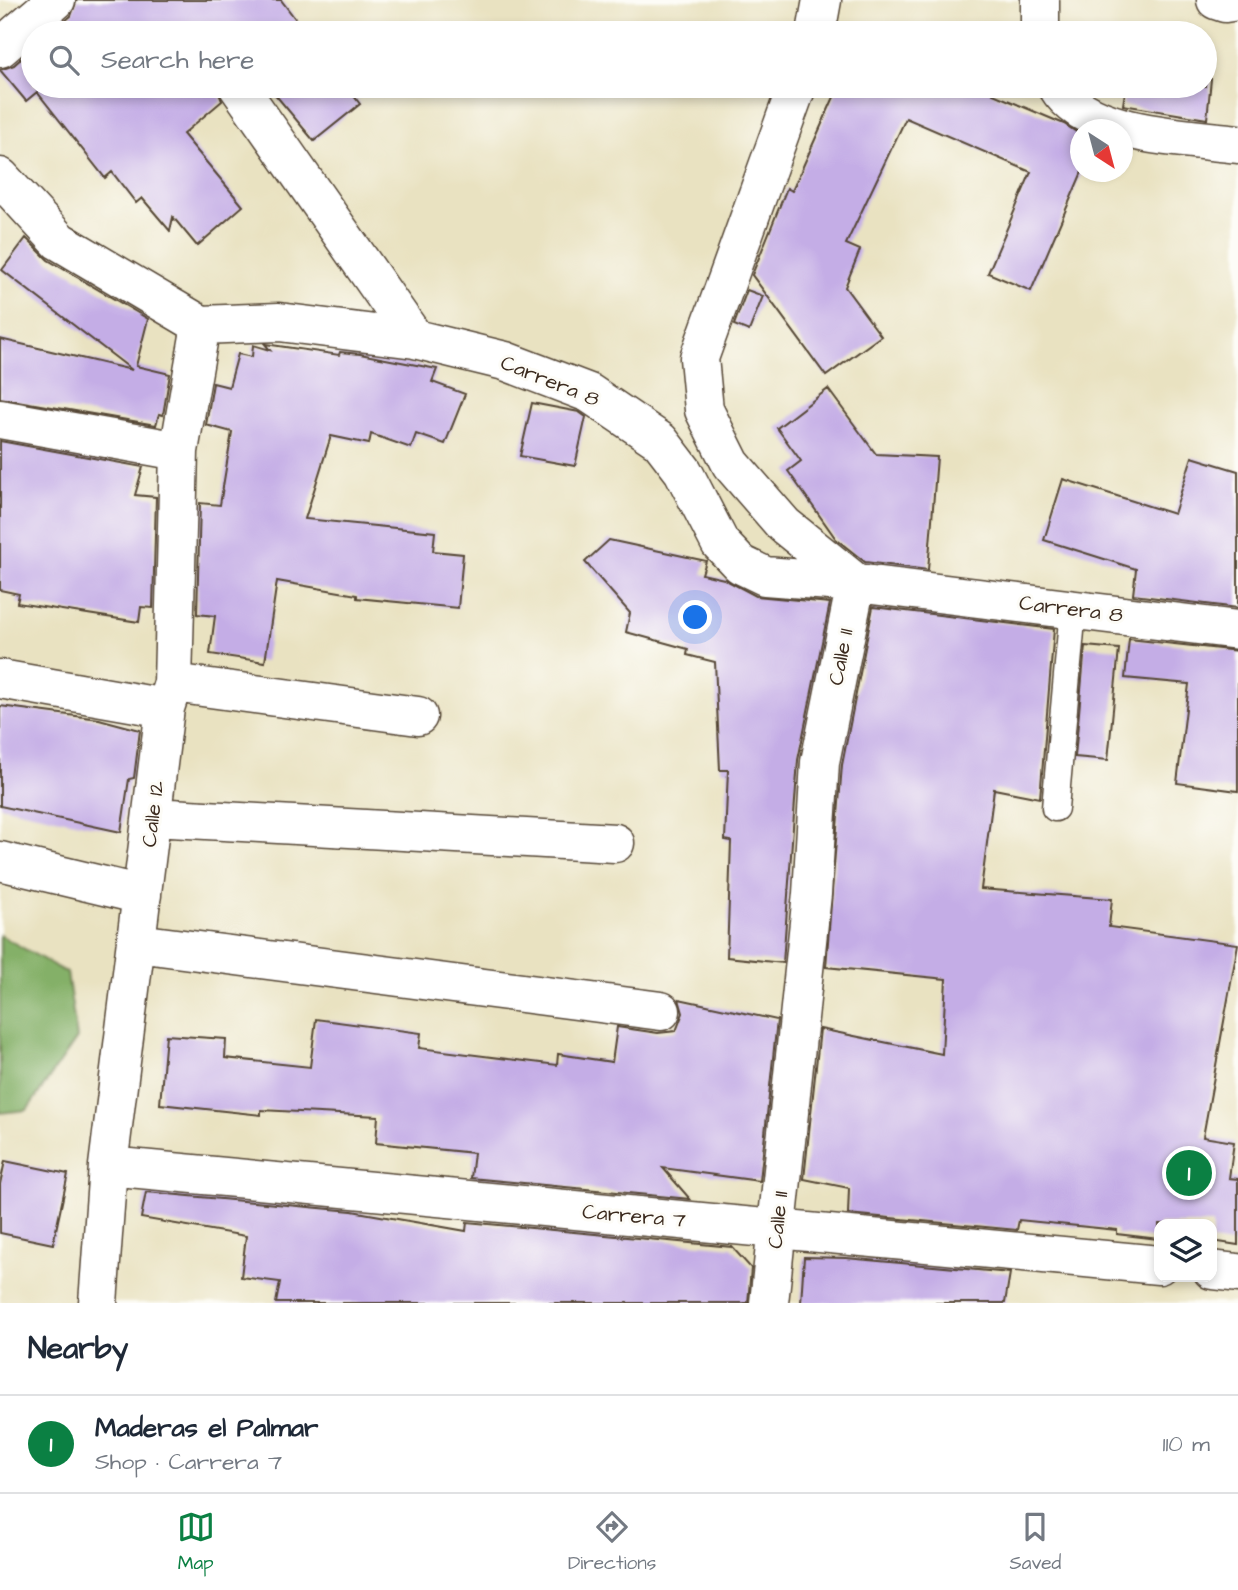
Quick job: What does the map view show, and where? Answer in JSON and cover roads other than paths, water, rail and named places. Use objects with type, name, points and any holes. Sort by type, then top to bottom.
[{"type":"street","points":[[32,21],[56,0]]},
{"type":"street","points":[[818,21],[822,0]]},
{"type":"street","points":[[1040,0],[1040,21]]},
{"type":"street","points":[[1216,0],[1225,3],[1238,1]]},
{"type":"street","points":[[0,48],[21,30]]},
{"type":"street","points":[[246,98],[415,339]]},
{"type":"street","points":[[793,98],[699,358],[704,410],[731,464],[783,525],[856,583]]},
{"type":"street","points":[[1069,98],[1097,120],[1144,132],[1238,144]]},
{"type":"street","points":[[0,177],[59,241],[201,325]]},
{"type":"street","name":"Carrera 8","points":[[201,325],[279,322],[415,339],[505,361],[589,393],[660,441],[683,471],[720,543],[740,564],[765,576],[856,583],[1238,630]]},
{"type":"street","name":"Calle 12","points":[[98,1303],[108,1167],[169,696],[178,450],[201,325]]},
{"type":"street","points":[[0,419],[178,450]]},
{"type":"street","name":"Calle 11","points":[[769,1303],[812,894],[820,762],[856,583]]},
{"type":"street","points":[[0,679],[418,716]]},
{"type":"street","points":[[152,817],[615,843]]},
{"type":"street","points":[[0,861],[142,895]]},
{"type":"street","points":[[137,943],[661,1011]]},
{"type":"street","name":"Carrera 7","points":[[108,1167],[1154,1265]]},
{"type":"street","points":[[1217,1271],[1238,1273]]},
{"type":"lane","points":[[1055,808],[1073,609]]},
{"type":"place","name":"Maderas el Palmar","points":[[1189,1173]]}]
